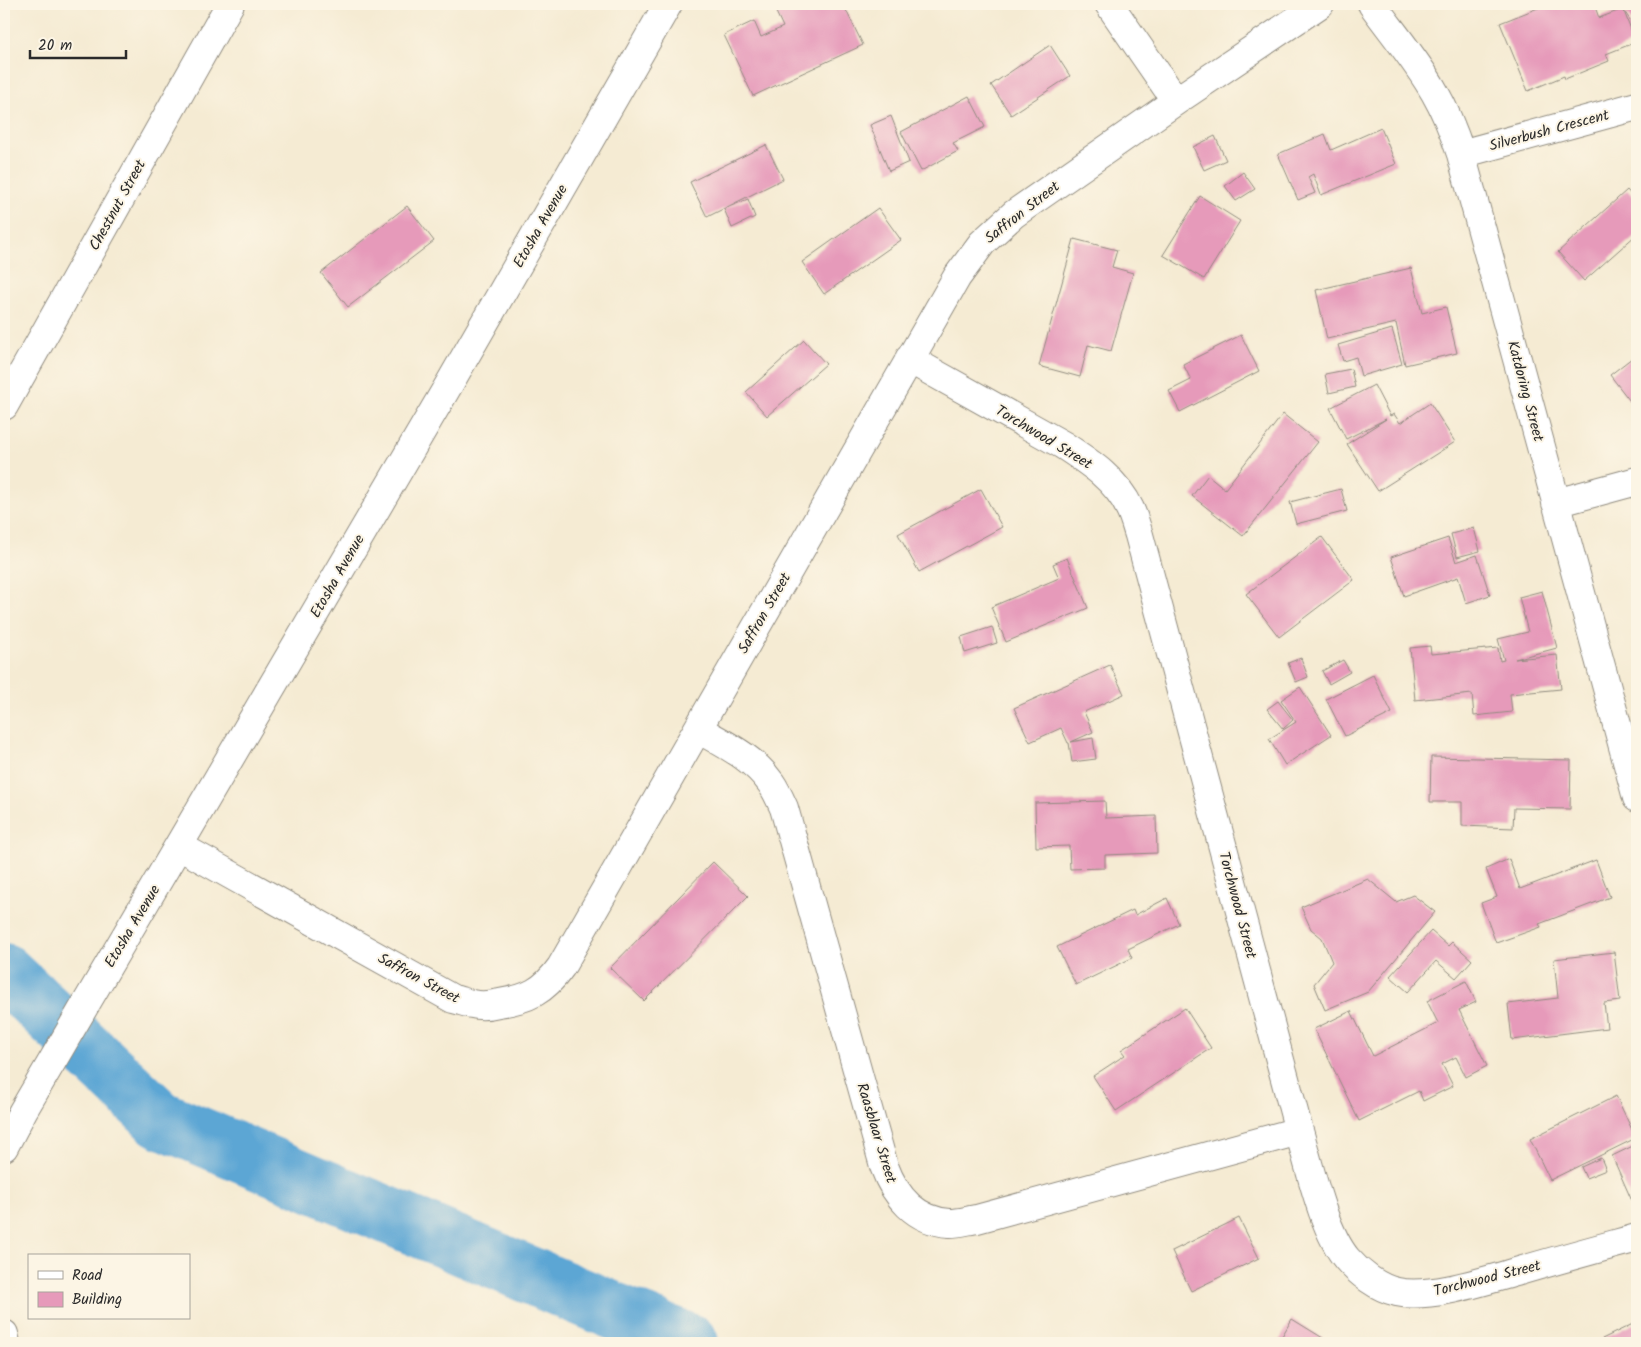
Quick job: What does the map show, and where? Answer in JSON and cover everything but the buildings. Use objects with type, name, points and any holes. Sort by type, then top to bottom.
[{"type":"street","name":"Chestnut Street","points":[[4,406],[230,4]]},
{"type":"street","name":"Etosha Avenue","points":[[4,1147],[23,1111],[441,398],[668,4]]},
{"type":"street","points":[[1109,4],[1176,101]]},
{"type":"street","name":"Saffron Street","points":[[179,846],[453,998],[474,1005],[518,1001],[547,985],[561,967],[957,277],[982,243],[1014,214],[1176,101],[1320,4]]},
{"type":"street","name":"Katdoring Street","points":[[1372,4],[1416,63],[1452,126],[1637,798]]},
{"type":"street","name":"Silverbush Crescent","points":[[1461,154],[1637,106]]},
{"type":"street","name":"Torchwood Street","points":[[910,359],[1063,445],[1086,460],[1119,490],[1130,509],[1142,544],[1299,1131],[1328,1224],[1347,1259],[1381,1288],[1398,1293],[1416,1294],[1486,1280],[1637,1238]]},
{"type":"street","points":[[1556,503],[1637,481]]},
{"type":"street","name":"Raasblaar Street","points":[[698,729],[735,750],[756,766],[772,784],[784,808],[884,1166],[892,1185],[904,1201],[913,1209],[932,1218],[952,1223],[977,1218],[1299,1131]]},
{"type":"street","points":[[4,1334],[6,1343]]},
{"type":"waterway","points":[[4,972],[160,1119],[690,1343]]}]
